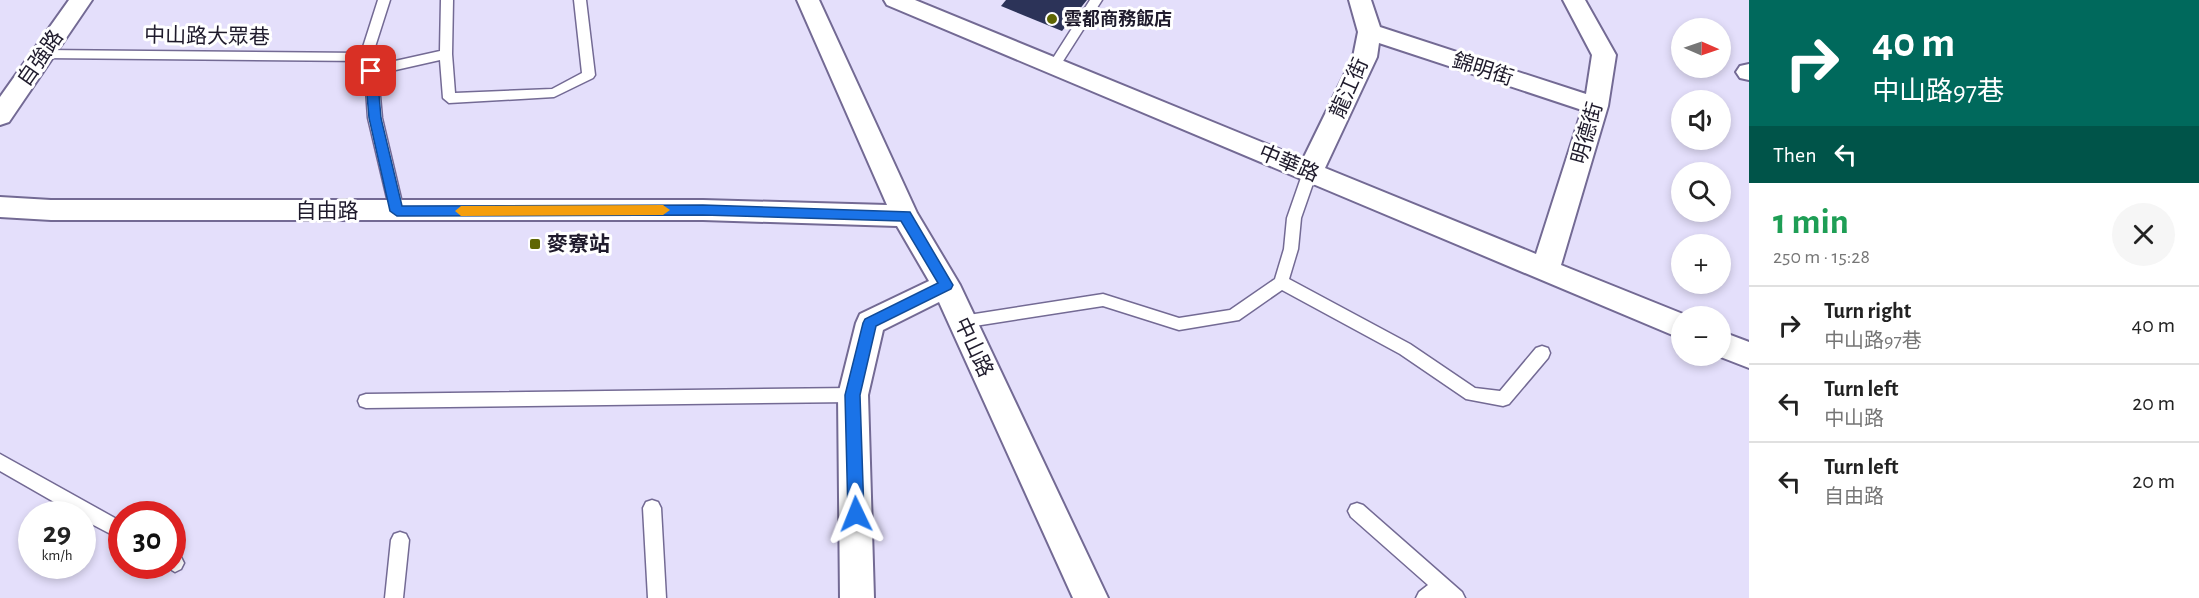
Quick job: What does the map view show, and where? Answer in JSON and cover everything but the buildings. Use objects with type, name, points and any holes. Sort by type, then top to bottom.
[{"type":"street","name":"自強路","points":[[0,116],[81,0]]},
{"type":"street","name":"中山路","points":[[808,0],[905,216],[946,285],[1091,598]]},
{"type":"street","name":"中華路","points":[[895,0],[1671,323]]},
{"type":"street","name":"龍江街","points":[[1310,172],[1365,57],[1370,32],[1360,0]]},
{"type":"street","name":"明德街","points":[[1545,271],[1596,106],[1605,55],[1574,0]]},
{"type":"street","name":"錦明街","points":[[1370,32],[1596,106]]},
{"type":"street","name":"自由路","points":[[0,207],[51,210],[703,210],[905,216]]},
{"type":"street","points":[[856,598],[853,395],[870,323],[946,285]]},
{"type":"street","points":[[1731,348],[1749,355]]},
{"type":"lane","points":[[384,0],[369,47],[370,64],[375,118],[397,211]]},
{"type":"lane","points":[[447,0],[448,98],[554,93],[589,75],[580,0]]},
{"type":"lane","points":[[1054,66],[1095,0]]},
{"type":"lane","name":"中山路大眾巷","points":[[43,54],[370,64],[446,54]]},
{"type":"lane","points":[[962,322],[1103,300],[1179,324],[1234,316],[1281,282],[1291,249],[1294,218],[1310,172]]},
{"type":"lane","points":[[1281,282],[1405,349],[1472,394],[1503,399],[1542,353]]},
{"type":"lane","points":[[366,401],[853,395]]},
{"type":"lane","points":[[0,462],[108,524]]},
{"type":"lane","points":[[652,508],[657,598]]},
{"type":"lane","points":[[1357,511],[1449,592]]},
{"type":"lane","points":[[394,598],[400,540]]},
{"type":"lane","points":[[1425,598],[1449,592]]},
{"type":"slow traffic","points":[[461,211],[663,210]]},
{"type":"place","name":"雲都商務飯店","points":[[1052,19]]},
{"type":"place","name":"麥寮站","points":[[535,244]]},
{"type":"route","points":[[371,71],[375,118],[397,211],[703,210],[905,216],[946,285],[870,323],[853,395],[856,514]]}]
